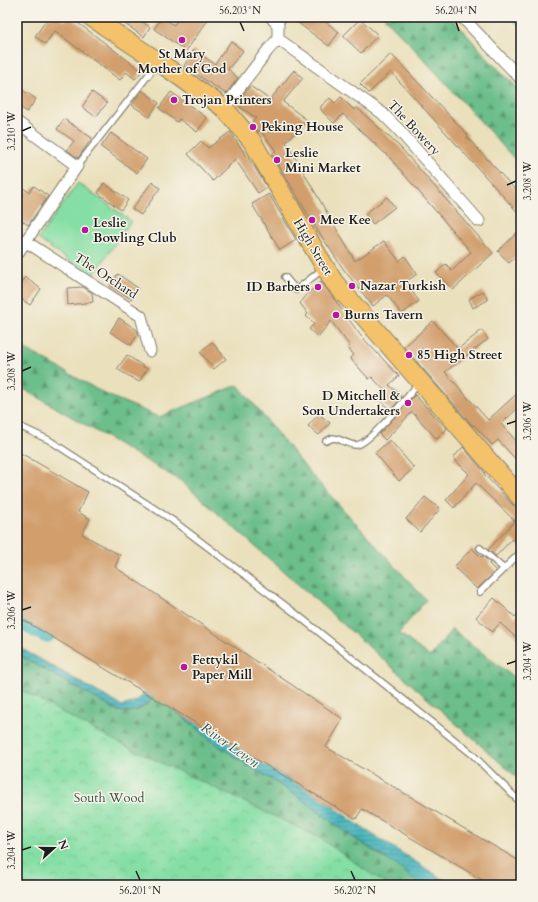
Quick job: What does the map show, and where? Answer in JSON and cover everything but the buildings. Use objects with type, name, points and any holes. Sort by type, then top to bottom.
[{"type":"main road","name":"High Street","points":[[91,17],[159,62],[224,108],[252,141],[334,282],[521,498]]},
{"type":"street","points":[[462,17],[521,79]]},
{"type":"street","points":[[224,108],[278,39],[277,20]]},
{"type":"street","name":"The Bowery","points":[[278,39],[382,113],[399,130],[479,222]]},
{"type":"street","points":[[17,122],[77,166],[17,254]]},
{"type":"street","name":"The Orchard","points":[[25,241],[142,316],[150,350]]},
{"type":"lane","points":[[77,166],[159,62]]},
{"type":"lane","points":[[285,277],[296,290],[325,267]]},
{"type":"lane","points":[[326,441],[333,438],[354,445],[363,443],[420,382]]},
{"type":"lane","points":[[17,425],[49,440],[178,525],[295,613],[472,754],[521,803]]},
{"type":"lane","points":[[480,548],[504,569]]},
{"type":"lane","points":[[480,592],[521,552]]},
{"type":"green space","points":[[384,17],[451,17],[491,62],[521,91],[521,166],[409,43]]},
{"type":"green space","name":"Leslie Bowling Club","points":[[78,183],[131,221],[92,277],[38,239]]},
{"type":"green space","points":[[17,344],[105,394],[159,417],[238,385],[309,472],[426,600],[399,633],[430,657],[452,629],[521,683],[521,781],[181,481],[17,385]]},
{"type":"green space","name":"South Wood","points":[[17,654],[118,711],[130,712],[139,710],[155,696],[194,725],[209,739],[301,798],[341,829],[402,869],[410,877],[423,885],[17,885]]},
{"type":"green space","name":"South Wood","points":[[17,688],[109,738],[318,837],[387,885],[17,885]]},
{"type":"water","points":[[17,646],[122,706],[141,697],[151,679],[224,737],[265,766],[313,792],[364,829],[452,885],[423,885],[410,877],[402,869],[341,829],[301,798],[209,739],[194,725],[155,696],[143,707],[135,711],[118,711],[17,654]]},
{"type":"waterway","points":[[511,17],[521,25]]},
{"type":"waterway","name":"River Leven","points":[[17,616],[46,632]]},
{"type":"place","name":"St Mary Mother of God","points":[[182,40]]},
{"type":"place","name":"Trojan Printers","points":[[174,100]]},
{"type":"place","name":"Peking House","points":[[253,127]]},
{"type":"place","name":"Leslie Mini Market","points":[[277,160]]},
{"type":"place","name":"Mee Kee","points":[[312,220]]},
{"type":"place","name":"Leslie Bowling Club","points":[[85,230]]},
{"type":"place","name":"Nazar Turkish","points":[[352,286]]},
{"type":"place","name":"ID Barbers","points":[[318,287]]},
{"type":"place","name":"Burns Tavern","points":[[336,315]]},
{"type":"place","name":"85 High Street","points":[[409,355]]},
{"type":"place","name":"D Mitchell & Son Undertakers","points":[[408,403]]},
{"type":"place","name":"Fettykil Paper Mill","points":[[184,667]]}]
